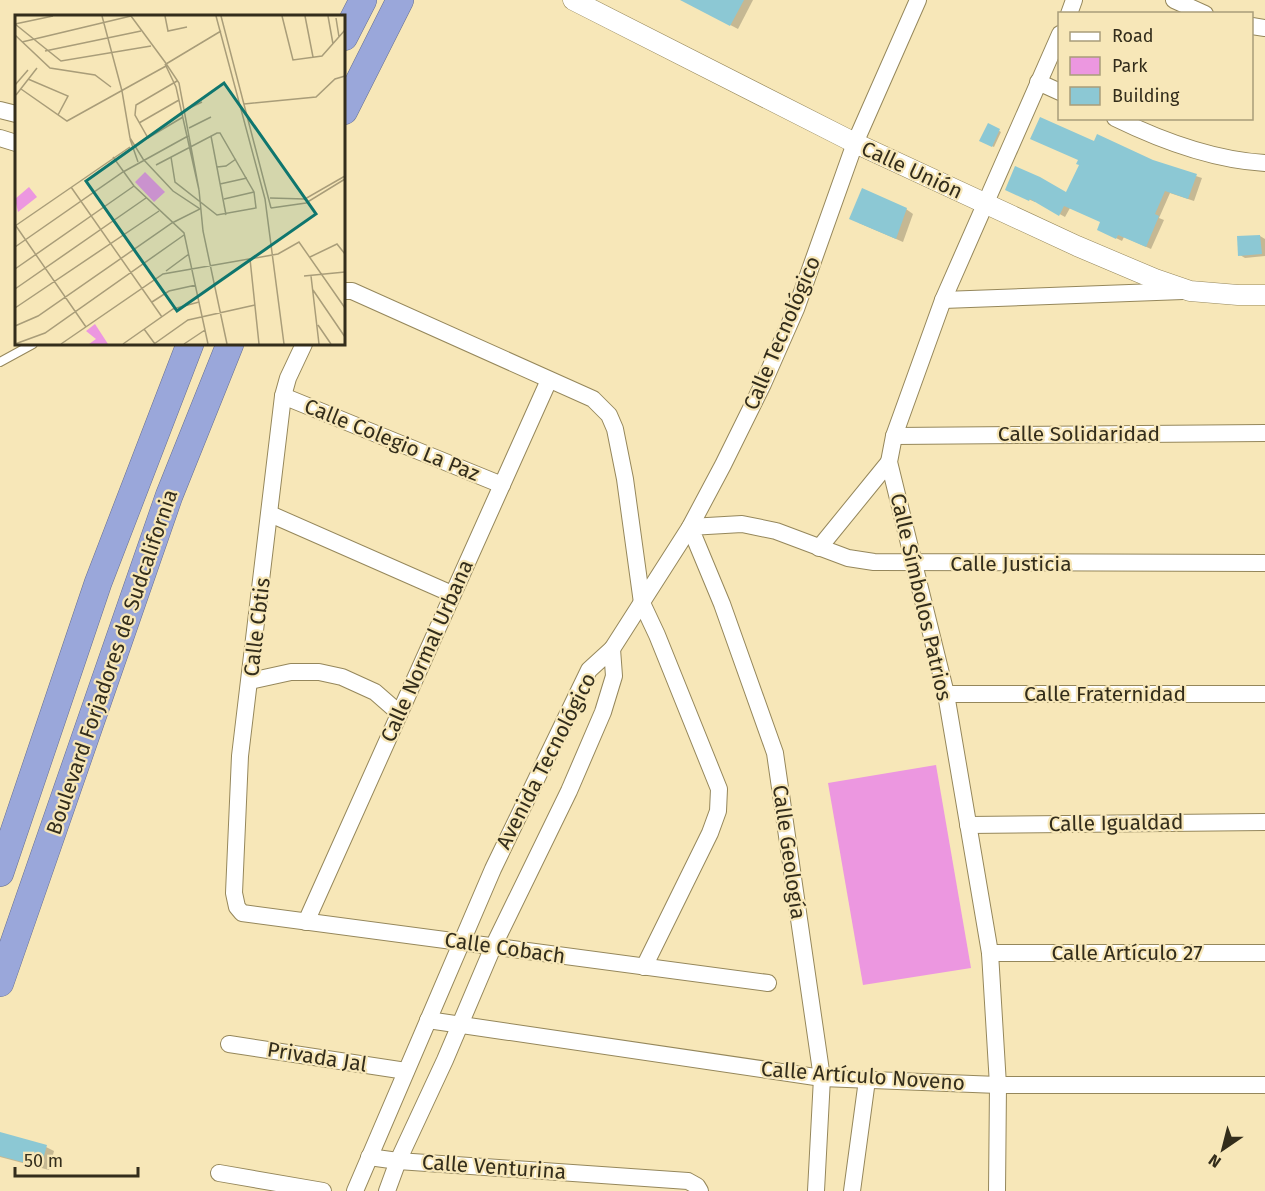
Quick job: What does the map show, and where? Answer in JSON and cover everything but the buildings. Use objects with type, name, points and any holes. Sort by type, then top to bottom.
[{"type":"highway","points":[[345,35],[363,0]]},
{"type":"highway","points":[[345,109],[400,0]]},
{"type":"highway","name":"Boulevard Forjadores de Sudcalifornia","points":[[0,873],[98,583],[190,345]]},
{"type":"highway","name":"Boulevard Forjadores de Sudcalifornia","points":[[0,983],[169,496],[230,345]]},
{"type":"highway","points":[[98,583],[135,592]]},
{"type":"street","name":"Calle Unión","points":[[573,0],[596,5],[855,143],[1155,279],[1190,291],[1265,295]]},
{"type":"street","name":"Calle Tecnológico","points":[[612,649],[690,527],[728,455],[796,309],[855,143],[918,0]]},
{"type":"street","points":[[1174,0],[1201,12]]},
{"type":"street","name":"Calle Símbolos Patrios","points":[[997,1191],[998,1085],[990,953],[946,694],[889,462],[894,436],[943,300],[1058,36]]},
{"type":"street","points":[[1038,82],[1058,92]]},
{"type":"street","points":[[0,110],[15,114]]},
{"type":"street","points":[[1120,120],[1152,134],[1227,159],[1265,163]]},
{"type":"street","points":[[0,138],[15,143]]},
{"type":"street","points":[[345,291],[352,291],[593,399],[609,415],[615,429],[621,458],[642,603],[719,789],[720,801],[710,833],[644,967]]},
{"type":"street","points":[[943,300],[1190,291]]},
{"type":"street","name":"Calle Cbtis","points":[[242,913],[237,907],[234,893],[240,756],[283,396],[288,378],[304,345]]},
{"type":"street","name":"Calle Normal Urbana","points":[[306,922],[549,380]]},
{"type":"street","name":"Calle Colegio La Paz","points":[[283,396],[502,484]]},
{"type":"street","name":"Calle Solidaridad","points":[[894,436],[1265,433]]},
{"type":"street","points":[[819,548],[889,462]]},
{"type":"street","points":[[270,514],[452,594]]},
{"type":"street","name":"Calle Justicia","points":[[690,527],[742,524],[776,531],[848,558],[874,562],[915,564],[1265,563]]},
{"type":"street","name":"Calle Geología","points":[[690,527],[722,604],[775,753],[822,1078],[816,1191]]},
{"type":"street","name":"Avenida Tecnológico","points":[[355,1191],[493,868],[589,670],[612,649]]},
{"type":"street","name":"Avenida Tecnológico","points":[[387,1191],[398,1161],[445,1060],[493,946],[569,790],[603,712],[614,676],[612,649]]},
{"type":"street","points":[[250,681],[291,672],[319,672],[342,677],[375,692],[399,713]]},
{"type":"street","name":"Calle Fraternidad","points":[[946,694],[1265,694]]},
{"type":"street","name":"Calle Igualdad","points":[[968,825],[1265,822]]},
{"type":"street","name":"Calle Cobach","points":[[242,913],[768,983]]},
{"type":"street","name":"Calle Artículo 27","points":[[990,953],[1265,953]]},
{"type":"street","name":"Calle Artículo Noveno","points":[[428,1020],[822,1078],[998,1085],[1265,1085]]},
{"type":"street","name":"Privada Jal","points":[[229,1044],[406,1071]]},
{"type":"street","points":[[852,1191],[867,1080]]},
{"type":"street","name":"Calle Venturina","points":[[369,1157],[398,1161],[688,1180],[699,1188]]},
{"type":"street","points":[[219,1173],[323,1191]]},
{"type":"lane","points":[[0,362],[31,345]]},
{"type":"green space","points":[[936,765],[971,968],[863,985],[828,783]]}]
